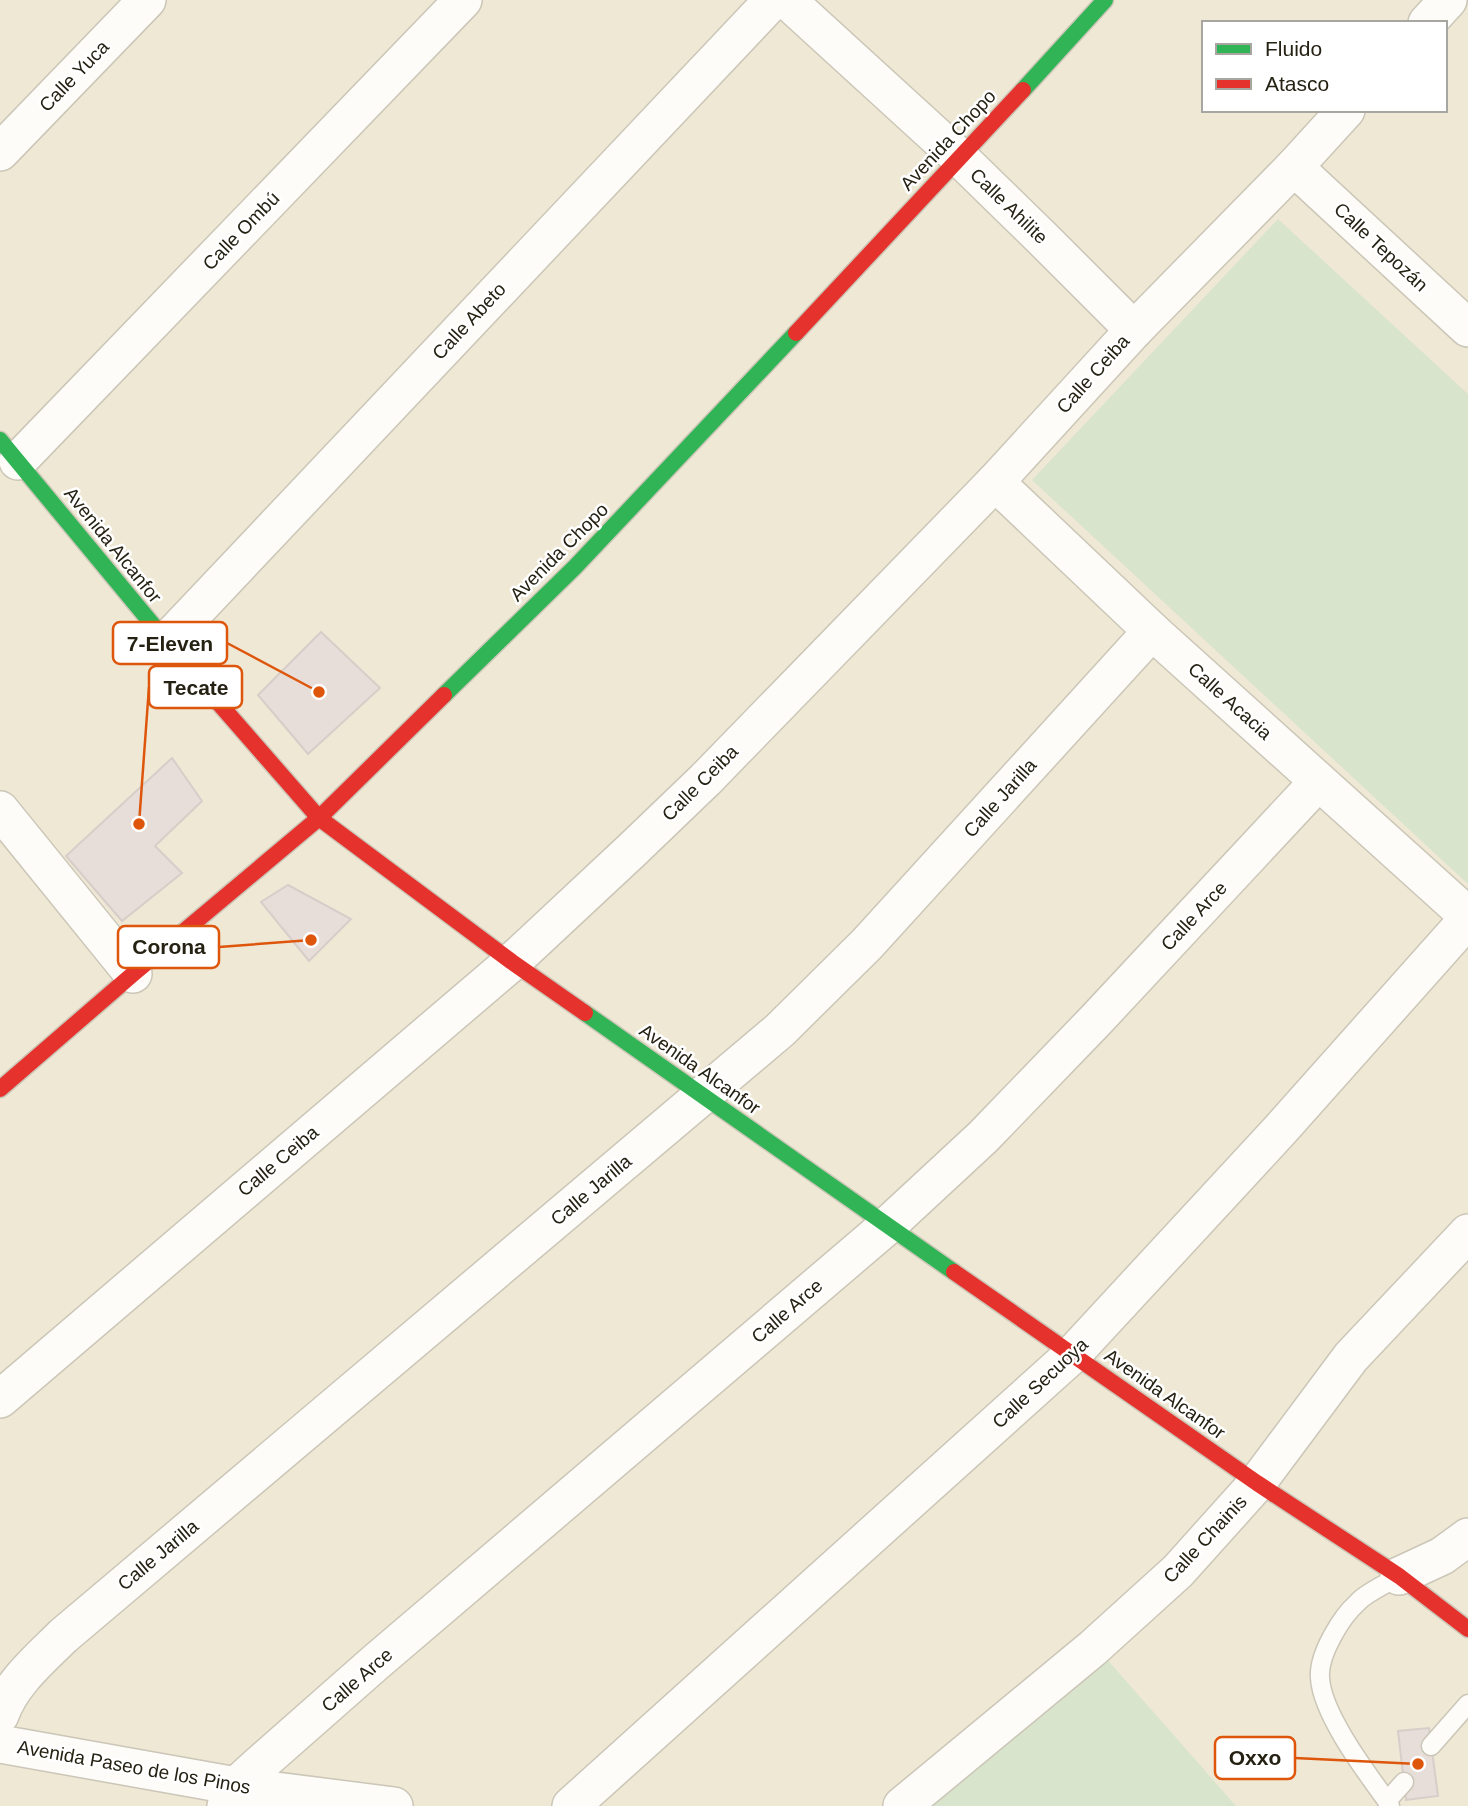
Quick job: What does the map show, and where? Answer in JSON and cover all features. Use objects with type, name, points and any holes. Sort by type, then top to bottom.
[{"type":"street","name":"Calle Yuca","points":[[0,152],[147,0]]},
{"type":"street","name":"Calle Ombú","points":[[9,451],[463,0]]},
{"type":"street","name":"Calle Abeto","points":[[166,642],[773,0]]},
{"type":"street","name":"Calle Ahilite","points":[[787,0],[960,158],[1134,330]]},
{"type":"street","name":"Avenida Chopo","points":[[0,1089],[319,818],[575,566],[960,158],[1105,0]]},
{"type":"street","points":[[1429,21],[1448,0]]},
{"type":"street","name":"Calle Ceiba","points":[[0,1399],[512,962],[631,851],[705,780],[995,482],[1134,330],[1344,112]]},
{"type":"street","name":"Calle Tepozán","points":[[1294,167],[1466,321]]},
{"type":"street","name":"Avenida Alcanfor","points":[[9,451],[166,642],[319,818],[512,962],[1072,1355],[1257,1483],[1399,1576],[1468,1629]]},
{"type":"street","name":"Calle Acacia","points":[[995,482],[1153,631],[1468,918]]},
{"type":"street","name":"Calle Jarilla","points":[[0,1715],[15,1688],[63,1636],[780,1030],[867,944],[1153,631]]},
{"type":"street","name":"Calle Arce","points":[[231,1796],[376,1662],[887,1226],[983,1137],[1318,782]]},
{"type":"street","points":[[0,810],[133,974]]},
{"type":"street","name":"Calle Secuoya","points":[[571,1806],[1072,1355],[1281,1129],[1468,918]]},
{"type":"street","name":"Calle Chainis","points":[[902,1806],[1093,1648],[1178,1570],[1257,1483],[1351,1357],[1468,1233]]},
{"type":"street","points":[[1399,1576],[1441,1556],[1468,1537]]},
{"type":"street","name":"Avenida Paseo de los Pinos","points":[[0,1744],[231,1796],[394,1806]]},
{"type":"lane","points":[[1399,1576],[1358,1601],[1336,1630],[1322,1657],[1320,1679],[1339,1729],[1388,1804],[1404,1782]]},
{"type":"lane","points":[[1431,1746],[1468,1704]]},
{"type":"green space","points":[[1278,219],[1468,394],[1468,884],[1032,480]]},
{"type":"green space","points":[[1105,1657],[1236,1806],[931,1806]]},
{"type":"building","points":[[321,632],[380,688],[308,754],[258,695]]},
{"type":"building","points":[[172,758],[202,801],[155,846],[182,873],[122,921],[66,856]]},
{"type":"building","points":[[288,885],[351,919],[309,961],[261,902]]},
{"type":"building","points":[[1429,1728],[1438,1796],[1406,1800],[1398,1731]]},
{"type":"traffic: fast","points":[[1023,90],[1105,0]]},
{"type":"traffic: fast","points":[[444,695],[575,567],[796,333]]},
{"type":"traffic: fast","points":[[0,440],[196,677]]},
{"type":"traffic: fast","points":[[585,1013],[954,1272]]},
{"type":"traffic: jam","points":[[796,333],[1023,90]]},
{"type":"traffic: jam","points":[[196,677],[319,818],[585,1013]]},
{"type":"traffic: jam","points":[[0,1089],[319,818],[444,695]]},
{"type":"traffic: jam","points":[[954,1272],[1257,1483],[1399,1576],[1468,1629]]},
{"type":"place","name":"7-Eleven","points":[[319,692]]},
{"type":"place","name":"Tecate","points":[[139,824]]},
{"type":"place","name":"Corona","points":[[311,940]]},
{"type":"place","name":"Oxxo","points":[[1418,1764]]}]
